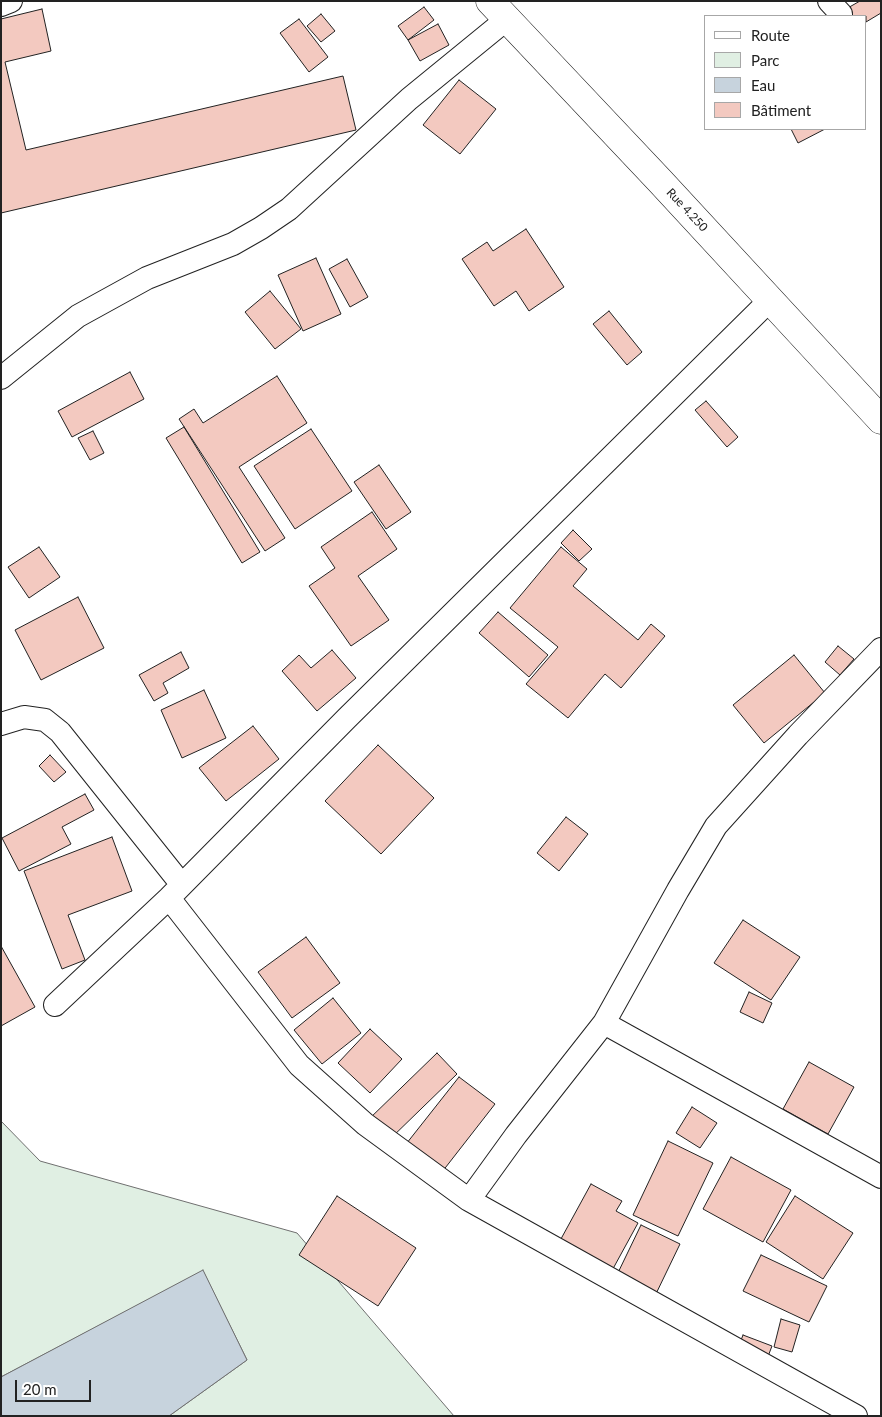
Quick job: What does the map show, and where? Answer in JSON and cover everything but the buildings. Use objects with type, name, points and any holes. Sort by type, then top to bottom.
[{"type":"main road","name":"Rue 4.250","points":[[499,10],[881,420]]},
{"type":"street","points":[[1,5],[11,1]]},
{"type":"street","points":[[1,378],[78,316],[147,278],[233,244],[289,209],[409,99],[499,10]]},
{"type":"street","points":[[55,1005],[175,892],[354,711],[770,300]]},
{"type":"street","points":[[469,1200],[516,1135],[604,1023],[716,826],[798,735],[881,649]]},
{"type":"street","points":[[1,724],[24,717],[45,720],[60,732],[299,1065],[365,1124],[469,1200],[856,1416]]},
{"type":"street","points":[[604,1023],[881,1177]]},
{"type":"green space","points":[[1,1121],[40,1161],[297,1233],[454,1416],[169,1416],[247,1360],[203,1271],[1,1377]]},
{"type":"water","points":[[203,1270],[247,1360],[169,1416],[1,1416],[1,1377]]}]
